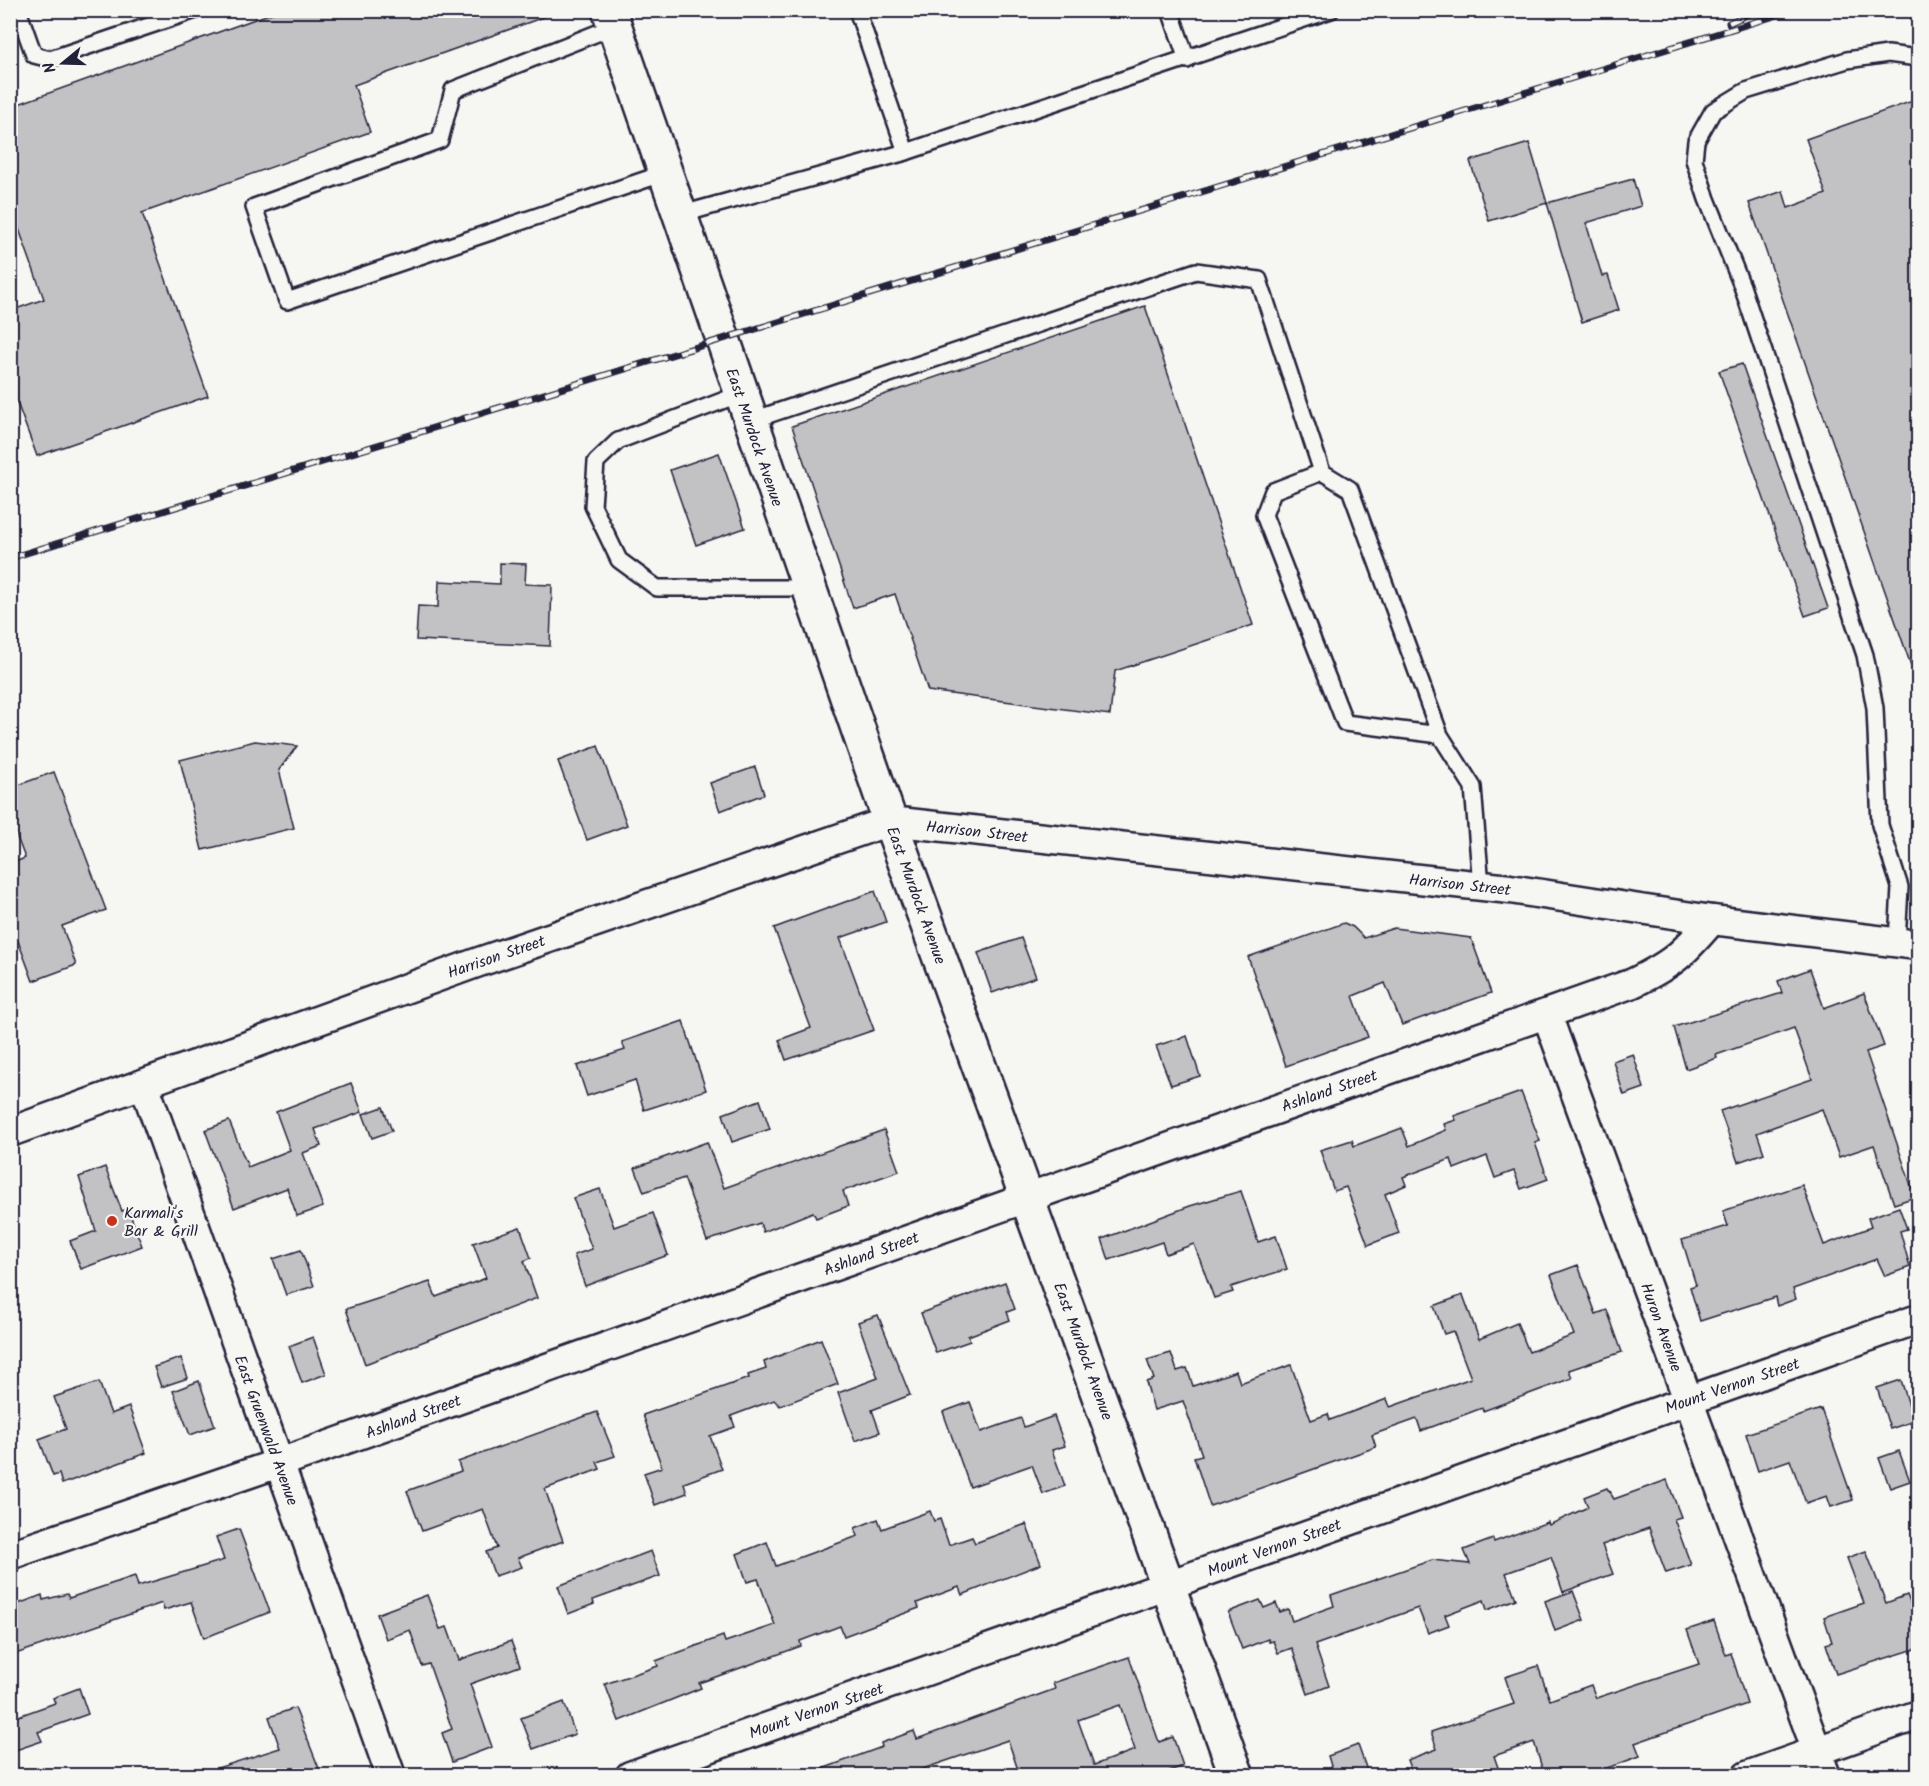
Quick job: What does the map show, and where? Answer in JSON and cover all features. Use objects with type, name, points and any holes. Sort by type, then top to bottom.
[{"type":"main road","name":"East Murdock Avenue","points":[[612,18],[890,821],[1237,1776]]},
{"type":"street","name":"Harrison Street","points":[[10,1132],[479,962],[890,821],[1481,886],[1713,920],[1908,944]]},
{"type":"street","name":"Ashland Street","points":[[10,1555],[279,1463],[1633,983],[1668,966],[1713,920]]},
{"type":"street","name":"Huron Avenue","points":[[1546,1015],[1822,1763]]},
{"type":"street","name":"East Gruenwald Avenue","points":[[144,1084],[391,1776]]},
{"type":"street","name":"Mount Vernon Street","points":[[630,1776],[1918,1319]]},
{"type":"street","points":[[1747,1776],[1822,1763],[1918,1715]]},
{"type":"lane","points":[[18,10],[34,55],[50,60],[196,10]]},
{"type":"lane","points":[[858,10],[906,152]]},
{"type":"lane","points":[[1170,10],[1187,60]]},
{"type":"lane","points":[[679,214],[906,152],[1331,10]]},
{"type":"lane","points":[[612,18],[453,90],[440,140],[254,207],[287,301],[665,173]]},
{"type":"lane","points":[[1908,944],[1900,888],[1880,825],[1875,708],[1865,655],[1742,286],[1694,160],[1696,141],[1713,111],[1746,91],[1847,60],[1888,54],[1918,58]]},
{"type":"lane","points":[[808,588],[657,588],[620,560],[593,506],[596,462],[618,441],[745,407],[1196,271],[1259,280],[1322,472],[1350,489],[1440,735],[1473,787],[1481,886]]},
{"type":"lane","points":[[1322,472],[1273,491],[1264,515],[1345,723],[1440,735]]},
{"type":"building","points":[[280,10],[555,10],[555,13],[354,85],[370,132],[142,213],[208,396],[37,456],[10,384],[10,311],[44,299],[10,204],[10,107]]},
{"type":"building","points":[[1918,99],[1918,676],[1915,677],[1749,203],[1783,191],[1788,208],[1826,194],[1806,139]]},
{"type":"building","points":[[1529,143],[1547,203],[1489,221],[1470,161]]},
{"type":"building","points":[[1633,179],[1641,206],[1586,223],[1602,276],[1608,275],[1619,310],[1582,322],[1547,203]]},
{"type":"building","points":[[1145,306],[1253,625],[1115,671],[1110,715],[928,691],[895,594],[853,608],[792,426]]},
{"type":"building","points":[[1742,364],[1828,608],[1805,616],[1719,371]]},
{"type":"building","points":[[719,453],[745,528],[696,545],[670,470]]},
{"type":"building","points":[[500,563],[526,564],[525,584],[552,585],[550,646],[416,640],[418,606],[438,607],[439,581],[500,584]]},
{"type":"building","points":[[255,741],[297,746],[279,770],[294,828],[202,850],[180,760]]},
{"type":"building","points":[[598,746],[627,825],[587,840],[558,761]]},
{"type":"building","points":[[755,767],[764,794],[720,811],[710,783]]},
{"type":"building","points":[[54,772],[106,910],[62,926],[76,965],[33,981],[18,941],[10,943],[10,864],[25,858],[10,819],[10,788]]},
{"type":"building","points":[[875,891],[886,922],[840,938],[874,1030],[786,1060],[779,1040],[811,1028],[774,928]]},
{"type":"building","points":[[1344,923],[1353,927],[1364,938],[1394,928],[1471,938],[1491,993],[1402,1025],[1385,983],[1353,996],[1368,1037],[1286,1066],[1248,957]]},
{"type":"building","points":[[1021,938],[1036,977],[992,993],[978,953]]},
{"type":"building","points":[[1810,969],[1824,1008],[1864,993],[1884,1046],[1866,1052],[1915,1197],[1894,1204],[1874,1145],[1839,1157],[1822,1109],[1757,1133],[1764,1153],[1738,1162],[1720,1111],[1812,1079],[1794,1028],[1716,1055],[1717,1058],[1686,1069],[1674,1027],[1782,993],[1778,981]]},
{"type":"building","points":[[683,1021],[706,1090],[644,1110],[635,1080],[587,1096],[577,1066],[625,1050],[622,1042]]},
{"type":"building","points":[[1187,1036],[1200,1076],[1171,1085],[1156,1046]]},
{"type":"building","points":[[1633,1054],[1644,1088],[1624,1095],[1613,1061]]},
{"type":"building","points":[[351,1083],[362,1112],[315,1129],[321,1146],[303,1153],[323,1207],[297,1216],[287,1188],[234,1208],[205,1130],[229,1121],[248,1167],[290,1150],[276,1112]]},
{"type":"building","points":[[1521,1092],[1540,1141],[1535,1143],[1548,1179],[1521,1189],[1514,1171],[1495,1178],[1487,1156],[1454,1169],[1451,1159],[1403,1177],[1406,1185],[1385,1194],[1399,1233],[1368,1245],[1346,1187],[1334,1191],[1320,1150],[1352,1140],[1354,1146],[1402,1128],[1409,1146],[1446,1130],[1444,1124],[1456,1120],[1454,1116]]},
{"type":"building","points":[[760,1100],[770,1129],[732,1142],[723,1114]]},
{"type":"building","points":[[383,1107],[392,1131],[372,1138],[363,1114]]},
{"type":"building","points":[[884,1130],[899,1171],[843,1191],[848,1206],[816,1218],[813,1212],[763,1232],[760,1223],[707,1241],[684,1178],[644,1192],[635,1168],[707,1142],[724,1188]]},
{"type":"building","name":"Karmali's Bar & Grill","points":[[105,1167],[122,1211],[128,1209],[142,1246],[81,1269],[70,1241],[96,1231],[79,1177]]},
{"type":"building","points":[[1802,1185],[1824,1245],[1871,1227],[1868,1218],[1899,1207],[1907,1229],[1900,1231],[1910,1267],[1885,1276],[1877,1259],[1793,1289],[1796,1299],[1777,1306],[1775,1297],[1700,1321],[1690,1287],[1696,1285],[1682,1240],[1728,1226],[1723,1211]]},
{"type":"building","points":[[600,1189],[614,1227],[653,1213],[668,1255],[585,1286],[574,1255],[592,1249],[573,1198]]},
{"type":"building","points":[[1241,1191],[1258,1242],[1276,1236],[1287,1269],[1231,1287],[1233,1292],[1214,1298],[1194,1244],[1166,1254],[1162,1242],[1109,1260],[1102,1239],[1190,1206]]},
{"type":"building","points":[[520,1227],[531,1258],[524,1261],[537,1298],[365,1364],[346,1309],[430,1282],[436,1297],[486,1278],[473,1243]]},
{"type":"building","points":[[301,1250],[314,1286],[286,1295],[273,1259]]},
{"type":"building","points":[[1578,1265],[1596,1314],[1607,1310],[1622,1352],[1569,1370],[1572,1378],[1483,1411],[1482,1408],[1421,1431],[1417,1419],[1372,1435],[1376,1447],[1210,1506],[1194,1457],[1202,1455],[1183,1401],[1154,1410],[1146,1382],[1154,1379],[1147,1360],[1171,1353],[1177,1371],[1187,1368],[1193,1386],[1236,1371],[1240,1383],[1291,1365],[1311,1420],[1328,1414],[1330,1420],[1387,1399],[1390,1407],[1471,1378],[1453,1331],[1444,1334],[1434,1306],[1463,1295],[1479,1339],[1517,1323],[1529,1352],[1574,1335],[1551,1275]]},
{"type":"building","points":[[1005,1282],[1015,1309],[1007,1312],[1010,1320],[968,1336],[970,1341],[936,1353],[921,1313]]},
{"type":"building","points":[[878,1315],[910,1395],[872,1410],[880,1432],[855,1441],[838,1393],[878,1378],[858,1322]]},
{"type":"building","points":[[313,1337],[326,1374],[302,1383],[289,1346]]},
{"type":"building","points":[[821,1339],[838,1384],[780,1406],[774,1400],[731,1416],[735,1427],[710,1436],[722,1469],[684,1483],[687,1493],[655,1505],[644,1473],[662,1467],[643,1415],[749,1378],[748,1375],[766,1369],[764,1362]]},
{"type":"building","points":[[181,1358],[188,1378],[161,1387],[154,1367]]},
{"type":"building","points":[[1901,1380],[1914,1421],[1890,1429],[1877,1388]]},
{"type":"building","points":[[199,1381],[215,1426],[190,1435],[173,1391]]},
{"type":"building","points":[[99,1382],[111,1414],[129,1407],[146,1453],[62,1484],[59,1474],[53,1476],[39,1439],[66,1429],[54,1397]]},
{"type":"building","points":[[970,1402],[981,1432],[1021,1418],[1024,1427],[1054,1416],[1065,1446],[1052,1450],[1065,1486],[1043,1494],[1032,1465],[970,1487],[943,1412]]},
{"type":"building","points":[[1821,1409],[1853,1500],[1831,1507],[1827,1496],[1806,1503],[1790,1460],[1758,1471],[1746,1434]]},
{"type":"building","points":[[597,1412],[615,1456],[597,1462],[600,1469],[545,1489],[563,1541],[518,1558],[522,1567],[495,1576],[486,1552],[497,1548],[483,1509],[422,1531],[407,1491],[461,1471],[458,1462]]},
{"type":"building","points":[[1899,1451],[1910,1481],[1890,1488],[1879,1458]]},
{"type":"building","points":[[1667,1480],[1681,1517],[1674,1519],[1691,1565],[1666,1573],[1649,1528],[1602,1545],[1613,1574],[1563,1592],[1551,1557],[1506,1573],[1516,1599],[1487,1610],[1484,1600],[1445,1615],[1449,1625],[1428,1633],[1418,1608],[1315,1645],[1329,1686],[1308,1694],[1292,1648],[1278,1653],[1273,1641],[1269,1642],[1268,1639],[1242,1649],[1228,1612],[1260,1600],[1264,1608],[1276,1603],[1280,1612],[1288,1609],[1292,1621],[1334,1606],[1331,1595],[1432,1560],[1470,1564],[1464,1550],[1493,1539],[1494,1542],[1548,1522],[1549,1525],[1588,1507],[1584,1497],[1607,1488],[1614,1499]]},
{"type":"building","points":[[930,1511],[934,1521],[940,1519],[949,1545],[972,1537],[975,1543],[1026,1524],[1041,1564],[962,1595],[959,1587],[917,1603],[919,1608],[844,1636],[840,1626],[800,1641],[801,1646],[699,1683],[701,1688],[619,1721],[605,1684],[658,1666],[656,1661],[723,1636],[725,1642],[775,1625],[758,1579],[747,1582],[737,1554],[767,1542],[776,1566],[858,1536],[855,1528],[878,1519],[882,1529]]},
{"type":"building","points":[[239,1529],[270,1612],[204,1638],[191,1602],[164,1610],[162,1603],[10,1656],[10,1607],[42,1595],[43,1600],[67,1594],[69,1598],[135,1576],[138,1586],[224,1560],[216,1537]]},
{"type":"building","points":[[651,1551],[660,1576],[593,1600],[594,1604],[568,1614],[558,1586]]},
{"type":"building","points":[[1866,1551],[1886,1603],[1907,1595],[1918,1623],[1918,1648],[1836,1674],[1826,1644],[1832,1642],[1824,1617],[1864,1603],[1847,1558]]},
{"type":"building","points":[[1573,1591],[1584,1620],[1555,1631],[1545,1601]]},
{"type":"building","points":[[427,1595],[440,1629],[447,1627],[459,1660],[511,1641],[520,1666],[470,1684],[492,1747],[452,1762],[442,1733],[452,1729],[429,1664],[422,1666],[410,1630],[386,1639],[377,1614]]},
{"type":"building","points":[[1714,1621],[1726,1655],[1731,1653],[1747,1704],[1635,1743],[1640,1756],[1585,1776],[1550,1776],[1548,1770],[1543,1771],[1534,1742],[1494,1756],[1501,1776],[1413,1776],[1407,1760],[1437,1749],[1431,1732],[1514,1704],[1505,1677],[1538,1666],[1550,1700],[1591,1685],[1596,1698],[1699,1664],[1687,1630]]},
{"type":"building","points":[[1129,1657],[1159,1742],[1173,1737],[1183,1766],[1156,1776],[1020,1776],[1008,1740],[902,1776],[811,1776],[811,1773],[882,1747],[881,1743],[914,1731],[917,1739],[1055,1689],[1053,1683]],"holes":[[[1120,1705],[1135,1750],[1094,1765],[1078,1720]]]},
{"type":"building","points":[[79,1688],[88,1714],[38,1732],[42,1741],[10,1752],[10,1719],[55,1703],[53,1698]]},
{"type":"building","points":[[564,1702],[575,1734],[533,1749],[521,1718]]},
{"type":"building","points":[[295,1708],[322,1776],[209,1776],[208,1771],[280,1748],[269,1717]]},
{"type":"building","points":[[1358,1745],[1369,1776],[1334,1776],[1328,1756]]},
{"type":"railway","points":[[1729,23],[1757,10]]},
{"type":"railway","points":[[10,558],[1794,10]]},
{"type":"place","name":"Karmali's Bar & Grill","points":[[112,1221]]}]
